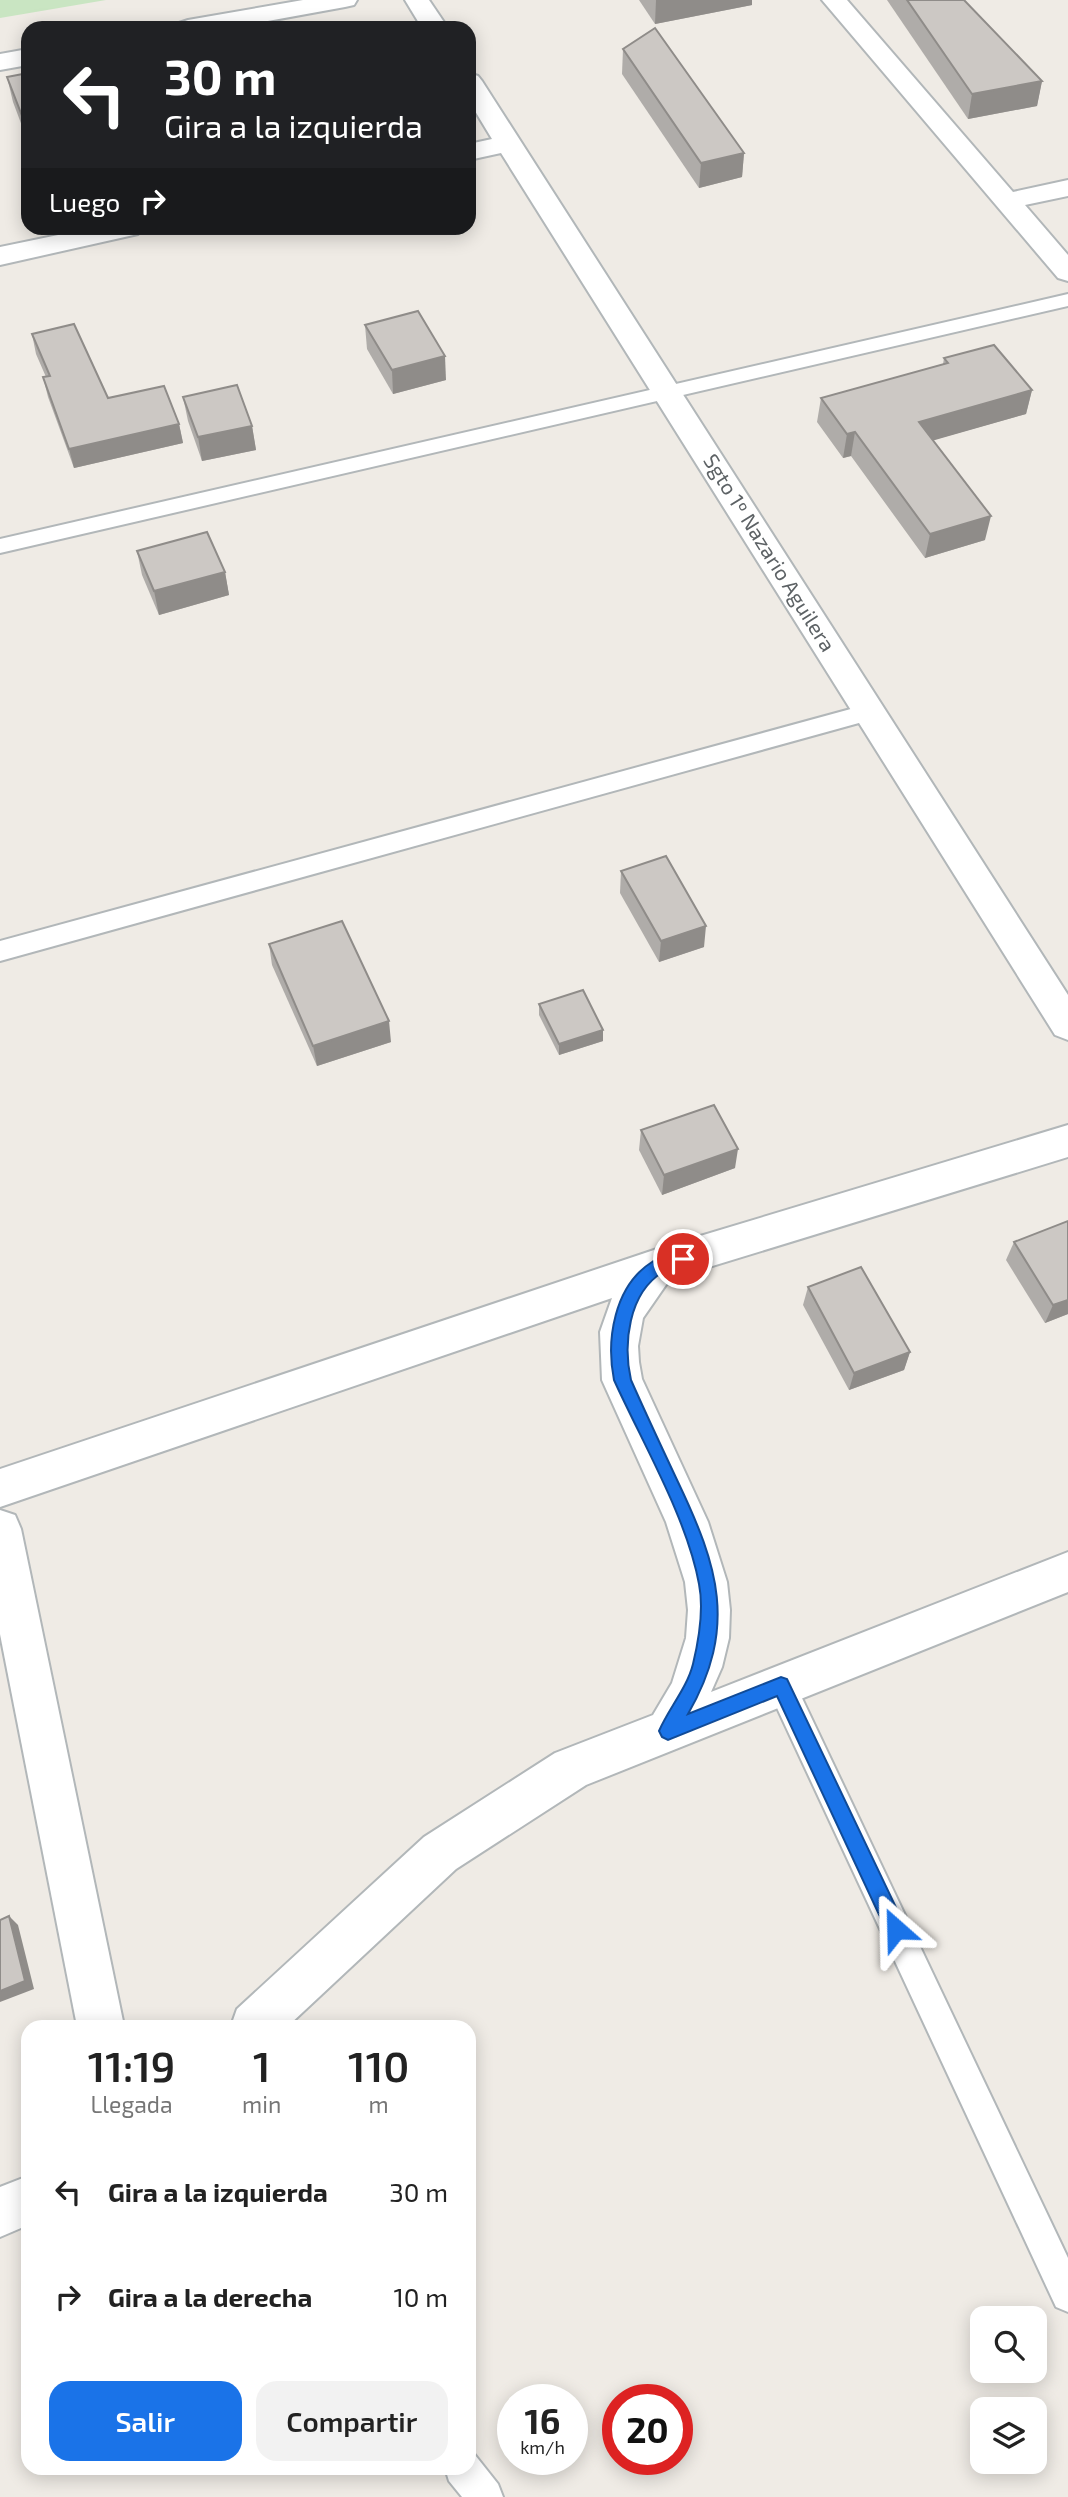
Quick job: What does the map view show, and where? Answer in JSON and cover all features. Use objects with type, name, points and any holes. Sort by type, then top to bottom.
[{"type":"street","points":[[227,21],[345,0]]},
{"type":"street","points":[[417,0],[430,21]]},
{"type":"street","points":[[834,0],[1068,272]]},
{"type":"street","points":[[0,62],[21,58]]},
{"type":"street","name":"Sgto 1º Nazario Aguilera","points":[[476,91],[1068,1025]]},
{"type":"street","points":[[476,150],[508,143]]},
{"type":"street","points":[[1009,201],[1068,188]]},
{"type":"street","points":[[0,256],[96,235]]},
{"type":"street","points":[[0,1488],[657,1266],[1068,1142]]},
{"type":"street","points":[[657,1266],[637,1288],[624,1310],[617,1356],[622,1380],[696,1538],[708,1585],[710,1611],[707,1642],[695,1684],[668,1731]]},
{"type":"street","points":[[0,1529],[100,2020]]},
{"type":"street","points":[[260,2020],[440,1853],[571,1769],[1068,1572]]},
{"type":"street","points":[[0,2212],[21,2203]]},
{"type":"lane","points":[[0,545],[1068,300]]},
{"type":"lane","points":[[0,951],[869,712]]},
{"type":"lane","points":[[781,1685],[1068,2295]]},
{"type":"lane","points":[[468,2475],[485,2497]]},
{"type":"green space","points":[[0,0],[106,0],[0,18]]},
{"type":"building","points":[[907,0],[964,0],[1042,81],[972,94]]},
{"type":"building","points":[[655,28],[744,153],[701,163],[623,49]]},
{"type":"building","points":[[21,74],[21,113],[7,77]]},
{"type":"building","points":[[418,311],[445,356],[392,370],[365,325]]},
{"type":"building","points":[[74,324],[108,398],[164,386],[179,424],[69,449],[43,377],[50,376],[32,334]]},
{"type":"building","points":[[994,345],[1032,390],[919,422],[991,516],[930,534],[855,432],[847,434],[821,398],[948,363],[944,358]]},
{"type":"building","points":[[237,385],[252,426],[198,437],[183,397]]},
{"type":"building","points":[[207,532],[225,572],[154,591],[137,551]]},
{"type":"building","points":[[666,856],[706,926],[661,941],[621,871]]},
{"type":"building","points":[[342,921],[389,1021],[313,1046],[269,944]]},
{"type":"building","points":[[583,990],[603,1030],[559,1044],[539,1004]]},
{"type":"building","points":[[714,1105],[738,1149],[664,1175],[641,1130]]},
{"type":"building","points":[[1068,1221],[1068,1300],[1053,1305],[1014,1242]]},
{"type":"building","points":[[861,1267],[910,1352],[854,1373],[808,1287]]},
{"type":"building","points":[[9,1916],[25,1981],[0,1991],[0,1920]]},
{"type":"route","points":[[683,1259],[657,1266],[637,1288],[624,1310],[617,1356],[622,1380],[696,1538],[708,1585],[710,1611],[702,1664],[684,1707],[668,1731],[781,1685],[896,1929]]}]
